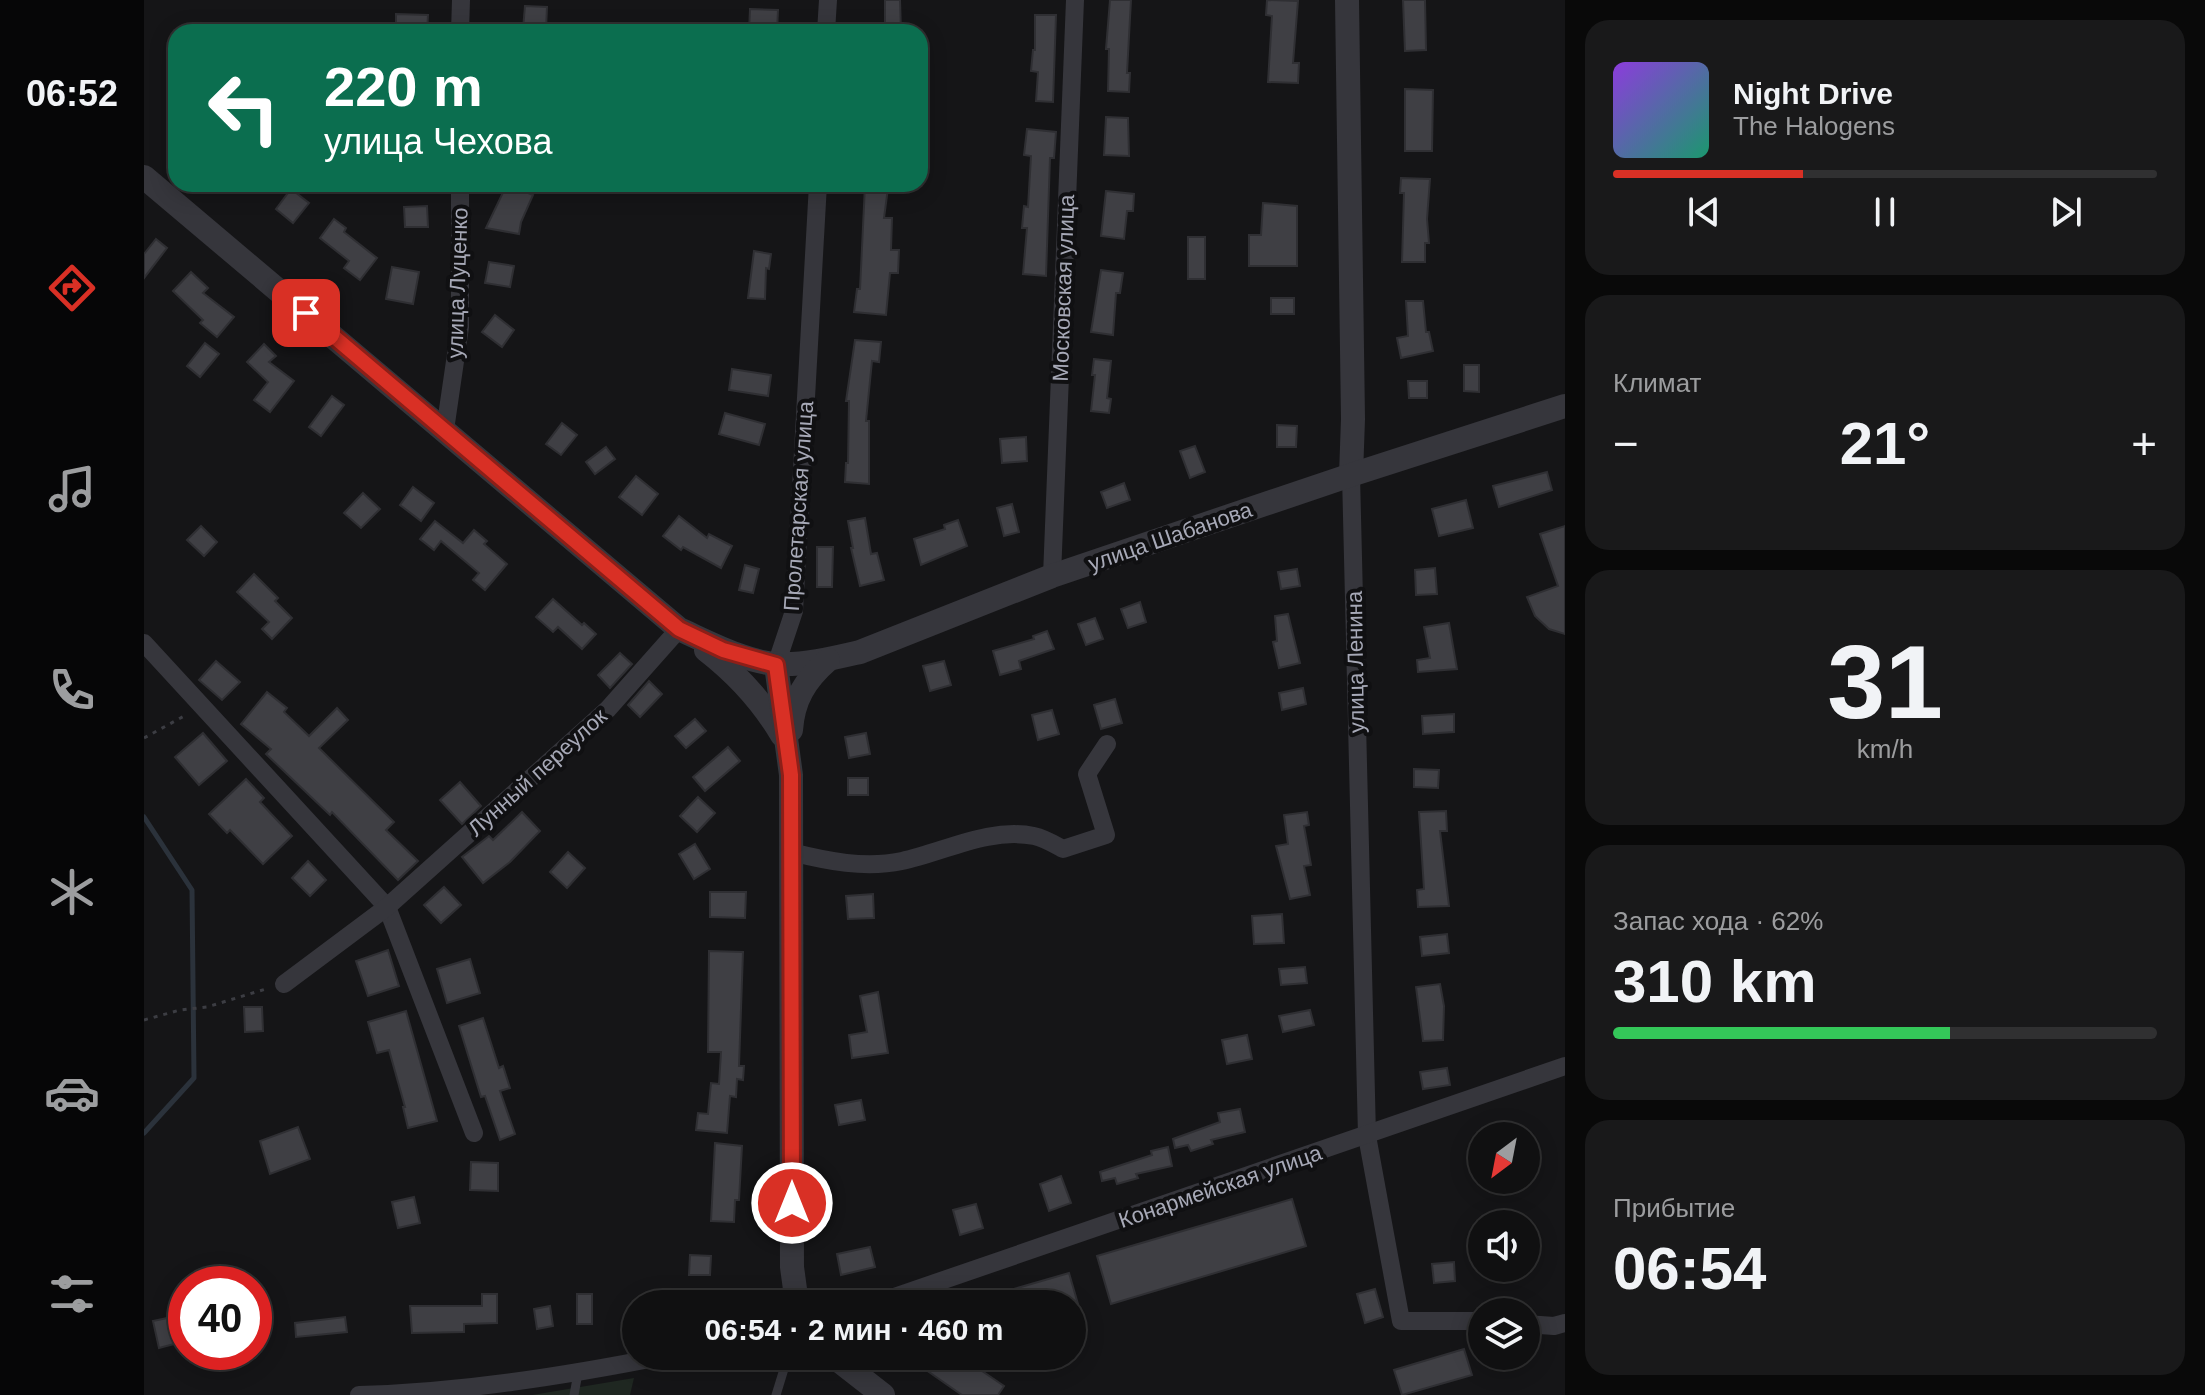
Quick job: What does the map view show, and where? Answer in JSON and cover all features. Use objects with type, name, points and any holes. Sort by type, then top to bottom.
[{"type":"street","points":[[460,24],[461,0]]},
{"type":"street","points":[[826,24],[828,0]]},
{"type":"street","name":"Московская улица","points":[[1052,576],[1075,0]]},
{"type":"street","name":"улица Ленина","points":[[1347,0],[1353,419],[1351,475],[1367,1136],[1401,1321],[1468,1321]]},
{"type":"street","points":[[144,177],[745,683],[768,711],[789,748]]},
{"type":"street","name":"улица Луценко","points":[[445,430],[460,327],[460,192]]},
{"type":"street","name":"Пролетарская улица","points":[[795,1290],[792,1267],[789,748],[776,665],[794,611],[818,192]]},
{"type":"street","name":"улица Шабанова","points":[[776,665],[828,660],[860,652],[1052,576],[1565,406]]},
{"type":"street","points":[[679,629],[723,650],[776,665]]},
{"type":"street","name":"Лунный переулок","points":[[284,984],[387,907],[608,709],[679,629]]},
{"type":"street","points":[[144,643],[387,907],[474,1133]]},
{"type":"street","points":[[789,748],[792,713],[799,692],[812,673],[828,660]]},
{"type":"street","points":[[791,852],[829,861],[867,864],[900,861],[960,843],[1012,834],[1037,837],[1063,849],[1106,835],[1087,774],[1107,744]]},
{"type":"street","name":"Конармейская улица","points":[[915,1290],[1565,1066]]},
{"type":"street","points":[[1540,1325],[1565,1323]]},
{"type":"street","points":[[359,1395],[418,1394],[622,1364]]},
{"type":"street","points":[[848,1370],[871,1391]]},
{"type":"lane","points":[[776,1395],[784,1370]]},
{"type":"lane","points":[[574,1395],[578,1373]]},
{"type":"path","points":[[144,738],[203,705]]},
{"type":"path","points":[[144,1020],[180,1010],[207,1007],[284,984]]},
{"type":"shaded area","points":[[634,1378],[630,1395],[532,1395]]},
{"type":"building","points":[[885,0],[900,0],[901,24],[885,24]]},
{"type":"building","points":[[1110,0],[1131,0],[1127,73],[1130,73],[1129,92],[1108,91],[1109,49],[1106,49]]},
{"type":"building","points":[[1267,0],[1298,1],[1293,63],[1299,63],[1298,83],[1268,82],[1272,16],[1266,15]]},
{"type":"building","points":[[1403,0],[1425,0],[1426,50],[1405,51]]},
{"type":"building","points":[[525,6],[547,7],[546,24],[523,24]]},
{"type":"building","points":[[750,9],[778,10],[777,24],[749,24]]},
{"type":"building","points":[[396,14],[428,15],[427,24],[396,24]]},
{"type":"building","points":[[1035,15],[1056,15],[1053,102],[1036,101],[1038,72],[1031,71],[1035,50]]},
{"type":"building","points":[[1405,89],[1433,90],[1432,151],[1405,151]]},
{"type":"building","points":[[1106,117],[1128,118],[1129,156],[1104,155]]},
{"type":"building","points":[[1027,129],[1056,132],[1054,158],[1050,158],[1046,276],[1023,274],[1027,228],[1022,228],[1024,206],[1028,207],[1031,156],[1024,155]]},
{"type":"building","points":[[1401,178],[1430,179],[1429,243],[1425,243],[1425,262],[1402,262],[1404,193],[1400,193]]},
{"type":"building","points":[[1106,191],[1134,194],[1133,211],[1127,211],[1124,239],[1101,236]]},
{"type":"building","points":[[289,192],[295,192],[309,203],[293,223],[276,209]]},
{"type":"building","points":[[503,192],[533,195],[519,234],[486,228]]},
{"type":"building","points":[[865,192],[887,192],[884,218],[892,218],[891,250],[899,250],[898,273],[890,273],[886,315],[854,312],[857,289],[860,289]]},
{"type":"building","points":[[1263,203],[1297,206],[1297,266],[1249,266],[1249,235],[1261,235]]},
{"type":"building","points":[[427,206],[428,227],[405,227],[404,207]]},
{"type":"building","points":[[334,219],[346,228],[344,232],[377,258],[360,280],[344,268],[349,261],[320,238]]},
{"type":"building","points":[[1188,237],[1205,237],[1205,279],[1188,279]]},
{"type":"building","points":[[156,239],[167,248],[144,278],[144,254]]},
{"type":"building","points":[[754,251],[771,254],[769,269],[766,268],[765,299],[748,298]]},
{"type":"building","points":[[489,262],[514,266],[510,287],[485,283]]},
{"type":"building","points":[[392,267],[419,272],[413,304],[386,299]]},
{"type":"building","points":[[1101,270],[1123,273],[1120,293],[1116,293],[1113,335],[1091,332]]},
{"type":"building","points":[[191,272],[208,288],[203,293],[234,317],[217,337],[200,323],[203,320],[173,291]]},
{"type":"building","points":[[1271,298],[1294,298],[1294,314],[1271,314]]},
{"type":"building","points":[[1406,301],[1423,301],[1426,332],[1429,332],[1433,351],[1401,358],[1397,338],[1408,336]]},
{"type":"building","points":[[495,315],[514,330],[502,347],[482,332]]},
{"type":"building","points":[[855,340],[881,342],[879,362],[872,361],[866,421],[869,421],[869,484],[845,482],[849,401],[846,401]]},
{"type":"building","points":[[205,343],[219,354],[200,377],[187,366]]},
{"type":"building","points":[[264,344],[276,356],[269,362],[294,381],[270,412],[254,400],[268,382],[247,362]]},
{"type":"building","points":[[1094,359],[1111,361],[1107,398],[1111,399],[1109,413],[1091,411]]},
{"type":"building","points":[[1464,365],[1479,365],[1479,392],[1464,391]]},
{"type":"building","points":[[732,369],[771,375],[768,396],[729,390]]},
{"type":"building","points":[[1408,381],[1427,381],[1427,398],[1409,398]]},
{"type":"building","points":[[332,396],[344,405],[321,436],[309,427]]},
{"type":"building","points":[[725,413],[765,424],[759,445],[719,434]]},
{"type":"building","points":[[562,423],[577,435],[561,455],[546,444]]},
{"type":"building","points":[[1277,425],[1297,426],[1296,447],[1277,447]]},
{"type":"building","points":[[1026,437],[1027,461],[1002,463],[1000,439]]},
{"type":"building","points":[[1195,446],[1205,472],[1190,478],[1180,451]]},
{"type":"building","points":[[606,447],[615,459],[595,474],[586,462]]},
{"type":"building","points":[[1547,472],[1552,490],[1499,507],[1493,486]]},
{"type":"building","points":[[636,476],[658,494],[642,515],[619,497]]},
{"type":"building","points":[[1124,483],[1130,500],[1107,508],[1101,492]]},
{"type":"building","points":[[413,487],[434,503],[421,521],[400,505]]},
{"type":"building","points":[[363,493],[380,509],[361,528],[344,513]]},
{"type":"building","points":[[1466,500],[1473,528],[1439,536],[1432,509]]},
{"type":"building","points":[[1012,504],[1019,532],[1004,536],[997,508]]},
{"type":"building","points":[[679,516],[707,538],[709,534],[732,546],[721,568],[683,547],[681,550],[663,536]]},
{"type":"building","points":[[865,518],[871,554],[877,553],[884,580],[860,586],[848,521]]},
{"type":"building","points":[[958,520],[967,546],[921,565],[914,539],[945,529],[944,525]]},
{"type":"building","points":[[435,521],[463,543],[474,530],[487,541],[484,544],[507,564],[485,590],[473,580],[479,573],[441,541],[434,550],[420,539]]},
{"type":"building","points":[[201,526],[217,542],[204,556],[187,540]]},
{"type":"building","points":[[1565,526],[1565,634],[1549,629],[1535,616],[1527,597],[1558,586],[1540,534]]},
{"type":"building","points":[[817,547],[833,547],[832,587],[817,587]]},
{"type":"building","points":[[745,565],[759,569],[753,593],[739,590]]},
{"type":"building","points":[[1435,568],[1437,594],[1416,595],[1415,570]]},
{"type":"building","points":[[1297,569],[1300,586],[1281,589],[1278,572]]},
{"type":"building","points":[[254,574],[278,598],[275,601],[292,618],[272,639],[262,629],[269,622],[237,592]]},
{"type":"building","points":[[553,599],[596,634],[582,649],[558,627],[553,632],[536,617]]},
{"type":"building","points":[[1140,602],[1146,622],[1128,628],[1121,609]]},
{"type":"building","points":[[1288,614],[1300,663],[1279,668],[1273,642],[1277,641],[1275,616]]},
{"type":"building","points":[[1095,618],[1103,639],[1086,645],[1078,624]]},
{"type":"building","points":[[1449,623],[1457,669],[1418,672],[1417,660],[1430,658],[1424,627]]},
{"type":"building","points":[[1047,631],[1054,649],[1019,661],[1021,669],[1000,675],[993,651],[1034,639],[1033,636]]},
{"type":"building","points":[[620,653],[632,664],[610,688],[598,675]]},
{"type":"building","points":[[216,661],[240,682],[222,700],[199,680]]},
{"type":"building","points":[[944,661],[951,685],[930,691],[923,666]]},
{"type":"building","points":[[649,681],[662,694],[640,717],[628,705]]},
{"type":"building","points":[[1303,688],[1306,704],[1282,710],[1279,693]]},
{"type":"building","points":[[267,692],[287,708],[284,712],[309,736],[337,708],[348,720],[319,748],[394,822],[386,830],[418,861],[398,880],[332,812],[330,815],[266,754],[271,749],[241,724]]},
{"type":"building","points":[[1115,699],[1122,723],[1101,729],[1094,705]]},
{"type":"building","points":[[1052,710],[1059,734],[1038,740],[1032,715]]},
{"type":"building","points":[[1454,714],[1454,732],[1423,734],[1422,716]]},
{"type":"building","points":[[695,719],[706,731],[686,748],[675,736]]},
{"type":"building","points":[[203,733],[227,761],[199,785],[175,757]]},
{"type":"building","points":[[866,733],[870,754],[849,758],[845,737]]},
{"type":"building","points":[[728,747],[740,761],[705,791],[693,777]]},
{"type":"building","points":[[1414,769],[1439,770],[1438,788],[1414,787]]},
{"type":"building","points":[[848,778],[868,778],[868,795],[848,795]]},
{"type":"building","points":[[246,779],[264,798],[260,802],[292,836],[263,864],[230,830],[227,833],[209,814]]},
{"type":"building","points":[[460,782],[481,806],[462,824],[440,800]]},
{"type":"building","points":[[698,797],[715,813],[697,832],[680,816]]},
{"type":"building","points":[[1446,811],[1447,831],[1440,831],[1449,906],[1418,907],[1417,890],[1424,889],[1419,812]]},
{"type":"building","points":[[522,812],[540,831],[510,862],[483,883],[462,857],[489,836],[493,840]]},
{"type":"building","points":[[1307,812],[1309,825],[1304,826],[1311,865],[1304,866],[1310,895],[1290,899],[1276,846],[1288,844],[1284,815]]},
{"type":"building","points":[[695,844],[710,869],[694,879],[679,854]]},
{"type":"building","points":[[568,852],[585,868],[567,888],[550,872]]},
{"type":"building","points":[[308,861],[326,880],[310,896],[292,878]]},
{"type":"building","points":[[444,887],[461,905],[441,923],[424,905]]},
{"type":"building","points":[[710,892],[746,892],[745,918],[710,917]]},
{"type":"building","points":[[873,894],[874,918],[848,919],[846,896]]},
{"type":"building","points":[[1282,914],[1284,943],[1254,944],[1252,916]]},
{"type":"building","points":[[1447,934],[1449,953],[1422,956],[1420,937]]},
{"type":"building","points":[[388,950],[399,986],[368,996],[356,961]]},
{"type":"building","points":[[709,951],[743,952],[739,1066],[744,1066],[743,1080],[737,1079],[736,1097],[730,1096],[727,1133],[696,1130],[698,1113],[708,1114],[711,1083],[719,1084],[721,1052],[708,1052]]},
{"type":"building","points":[[470,959],[480,993],[447,1003],[437,969]]},
{"type":"building","points":[[1305,967],[1307,983],[1281,985],[1279,969]]},
{"type":"building","points":[[1440,984],[1444,1006],[1443,1040],[1423,1041],[1416,987]]},
{"type":"building","points":[[878,992],[888,1053],[852,1058],[849,1035],[867,1032],[860,996]]},
{"type":"building","points":[[244,1007],[262,1007],[263,1031],[245,1032]]},
{"type":"building","points":[[1310,1010],[1314,1025],[1283,1032],[1279,1016]]},
{"type":"building","points":[[406,1011],[437,1121],[408,1128],[389,1050],[377,1053],[368,1022]]},
{"type":"building","points":[[483,1018],[499,1068],[503,1066],[510,1088],[500,1091],[515,1134],[500,1140],[485,1096],[481,1097],[459,1026]]},
{"type":"building","points":[[1247,1035],[1252,1059],[1227,1064],[1222,1040]]},
{"type":"building","points":[[1447,1068],[1450,1085],[1423,1089],[1420,1072]]},
{"type":"building","points":[[861,1100],[865,1120],[839,1125],[835,1105]]},
{"type":"building","points":[[1240,1109],[1245,1132],[1211,1140],[1213,1144],[1191,1151],[1188,1145],[1175,1148],[1173,1139],[1220,1122],[1218,1113]]},
{"type":"building","points":[[298,1127],[310,1159],[270,1174],[260,1141]]},
{"type":"building","points":[[715,1143],[742,1146],[739,1200],[735,1200],[734,1222],[711,1221]]},
{"type":"building","points":[[1168,1147],[1172,1166],[1136,1174],[1138,1178],[1117,1184],[1115,1178],[1102,1181],[1100,1172]]},
{"type":"building","points":[[471,1162],[498,1163],[498,1191],[470,1190]]},
{"type":"building","points":[[1061,1176],[1071,1203],[1049,1211],[1040,1184]]},
{"type":"building","points":[[414,1197],[420,1223],[398,1228],[392,1202]]},
{"type":"building","points":[[1292,1199],[1306,1246],[1111,1304],[1097,1256]]},
{"type":"building","points":[[976,1204],[983,1228],[960,1235],[953,1210]]},
{"type":"building","points":[[870,1247],[875,1267],[841,1275],[837,1254]]},
{"type":"building","points":[[690,1255],[711,1256],[710,1275],[689,1275]]},
{"type":"building","points":[[1454,1262],[1455,1281],[1434,1283],[1432,1264]]},
{"type":"building","points":[[1069,1273],[1074,1290],[1010,1290]]},
{"type":"building","points":[[1375,1289],[1383,1317],[1365,1323],[1357,1294]]},
{"type":"building","points":[[482,1294],[497,1294],[497,1323],[464,1324],[464,1332],[412,1333],[410,1306],[482,1306]]},
{"type":"building","points":[[577,1294],[592,1294],[592,1324],[577,1324]]},
{"type":"building","points":[[550,1306],[553,1326],[537,1329],[534,1309]]},
{"type":"building","points":[[345,1317],[347,1332],[296,1337],[295,1323]]},
{"type":"building","points":[[168,1318],[168,1346],[159,1348],[153,1321]]},
{"type":"building","points":[[1464,1349],[1472,1375],[1402,1395],[1394,1370]]},
{"type":"building","points":[[926,1370],[981,1370],[1004,1386],[998,1395],[962,1395]]},
{"type":"waterway","points":[[144,817],[192,890],[194,1078],[144,1133]]},
{"type":"route","points":[[306,313],[679,629],[723,650],[776,665],[791,775],[792,1203]]}]
